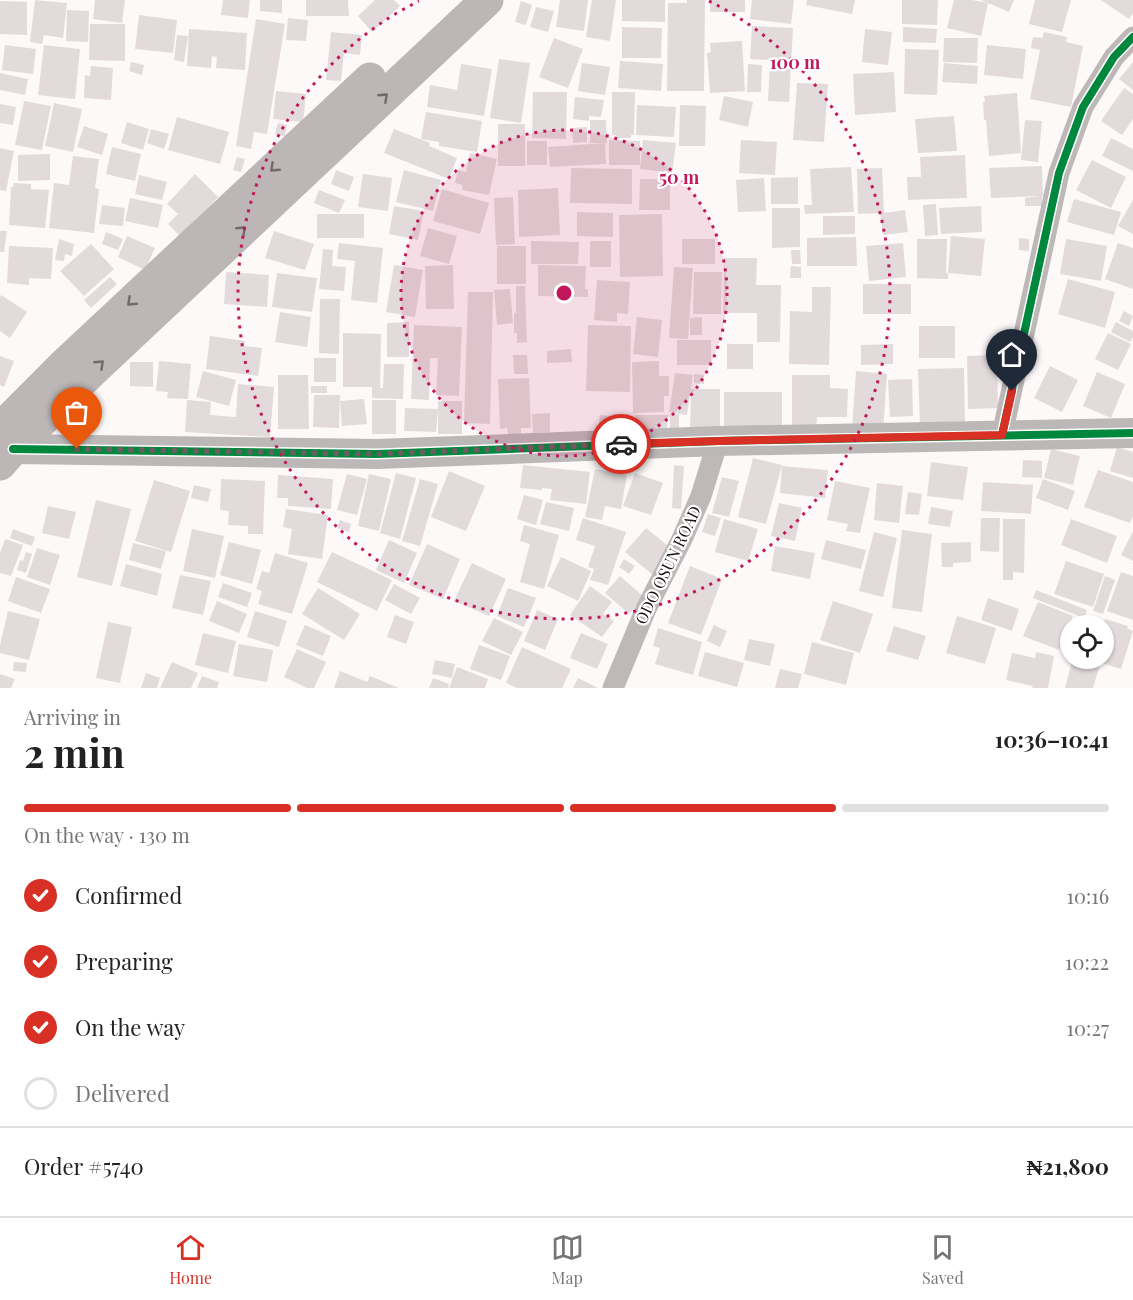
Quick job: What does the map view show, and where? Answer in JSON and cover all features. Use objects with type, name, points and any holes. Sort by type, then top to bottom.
[{"type":"highway","points":[[3,448],[90,373],[313,148],[455,0]]},
{"type":"highway","points":[[313,148],[487,0]]},
{"type":"street","points":[[1002,435],[1059,173],[1083,107],[1114,57],[1133,37]]},
{"type":"street","points":[[3,448],[377,454],[718,441],[1133,433]]},
{"type":"street","name":"ODO OSUN ROAD","points":[[613,688],[646,609],[701,496],[718,441]]},
{"type":"building","points":[[35,0],[67,3],[63,38],[44,35],[42,44],[30,42]]},
{"type":"building","points":[[95,0],[125,0],[122,23],[93,19]]},
{"type":"building","points":[[223,0],[250,0],[248,18],[221,15]]},
{"type":"building","points":[[260,0],[282,0],[282,13],[260,11]]},
{"type":"building","points":[[306,0],[348,0],[349,16],[306,16]]},
{"type":"building","points":[[375,0],[394,0],[400,6],[372,32],[358,16]]},
{"type":"building","points":[[560,0],[588,0],[584,31],[556,27]]},
{"type":"building","points":[[592,0],[616,0],[610,41],[586,37]]},
{"type":"building","points":[[622,0],[665,0],[665,22],[622,21]]},
{"type":"building","points":[[687,0],[705,0],[704,91],[667,91],[668,3],[687,3]]},
{"type":"building","points":[[710,0],[745,0],[745,12],[710,12]]},
{"type":"building","points":[[752,0],[794,0],[791,24],[750,19]]},
{"type":"building","points":[[807,0],[855,0],[852,14],[806,5]]},
{"type":"building","points":[[902,0],[938,0],[937,25],[902,24]]},
{"type":"building","points":[[954,0],[988,3],[981,36],[947,28]]},
{"type":"building","points":[[981,0],[1014,0],[1009,12]]},
{"type":"building","points":[[1035,0],[1071,0],[1062,32],[1029,24]]},
{"type":"building","points":[[1101,0],[1133,0],[1133,13],[1129,19]]},
{"type":"building","points":[[0,1],[27,2],[27,35],[0,34]]},
{"type":"building","points":[[521,1],[532,5],[526,25],[515,22]]},
{"type":"building","points":[[536,7],[554,11],[548,32],[530,27]]},
{"type":"building","points":[[67,10],[89,11],[88,42],[66,41]]},
{"type":"building","points":[[139,15],[177,20],[173,53],[135,49]]},
{"type":"building","points":[[288,18],[308,20],[306,41],[286,40]]},
{"type":"building","points":[[256,19],[285,24],[267,134],[254,132],[251,149],[236,146]]},
{"type":"building","points":[[90,24],[125,24],[125,61],[89,60]]},
{"type":"building","points":[[752,26],[793,28],[789,102],[768,101],[770,60],[750,59]]},
{"type":"building","points":[[622,27],[662,28],[661,58],[622,58]]},
{"type":"building","points":[[903,27],[937,29],[936,43],[903,42]]},
{"type":"building","points":[[189,29],[247,33],[245,70],[216,68],[217,57],[212,56],[211,68],[187,66]]},
{"type":"building","points":[[865,29],[892,32],[888,65],[862,62]]},
{"type":"building","points":[[331,32],[362,35],[360,55],[344,53],[341,81],[326,80]]},
{"type":"building","points":[[1044,32],[1067,37],[1066,42],[1083,46],[1071,107],[1030,99],[1040,50],[1031,48],[1033,37],[1042,38]]},
{"type":"building","points":[[177,35],[188,36],[184,62],[174,60]]},
{"type":"building","points":[[554,38],[583,49],[568,88],[539,77]]},
{"type":"building","points":[[944,38],[978,38],[977,63],[943,62]]},
{"type":"building","points":[[742,41],[745,91],[710,93],[707,53],[711,52],[710,43]]},
{"type":"building","points":[[5,45],[36,49],[33,74],[2,70]]},
{"type":"building","points":[[44,45],[80,49],[75,99],[38,95]]},
{"type":"building","points":[[987,45],[1026,49],[1023,79],[984,75]]},
{"type":"building","points":[[905,49],[939,50],[937,95],[904,94]]},
{"type":"building","points":[[499,59],[530,63],[521,123],[490,118]]},
{"type":"building","points":[[620,61],[663,64],[661,91],[618,88]]},
{"type":"building","points":[[131,62],[144,65],[142,75],[129,71]]},
{"type":"building","points":[[1133,62],[1133,90],[1119,79]]},
{"type":"building","points":[[582,63],[610,67],[605,95],[578,91]]},
{"type":"building","points":[[944,63],[978,66],[977,84],[942,82]]},
{"type":"building","points":[[461,64],[492,69],[484,116],[427,107],[430,85],[457,90]]},
{"type":"building","points":[[748,64],[762,65],[761,92],[747,92]]},
{"type":"building","points":[[91,66],[113,68],[111,100],[84,98],[85,75],[90,76]]},
{"type":"building","points":[[894,72],[896,112],[855,115],[853,74]]},
{"type":"building","points":[[0,73],[28,79],[25,95],[0,90]]},
{"type":"building","points":[[797,83],[828,84],[824,142],[793,140]]},
{"type":"building","points":[[1124,88],[1133,94],[1133,119],[1122,135],[1101,121]]},
{"type":"building","points":[[276,91],[306,94],[303,122],[273,119]]},
{"type":"building","points":[[533,92],[567,92],[566,139],[532,138]]},
{"type":"building","points":[[612,92],[635,92],[634,135],[631,135],[631,138],[616,138],[616,135],[612,135]]},
{"type":"building","points":[[1017,93],[1021,153],[989,156],[986,120],[984,120],[984,96]]},
{"type":"building","points":[[724,96],[753,102],[748,127],[719,120]]},
{"type":"building","points":[[575,97],[604,100],[601,117],[589,116],[589,121],[573,119]]},
{"type":"building","points":[[24,101],[51,106],[42,150],[15,145]]},
{"type":"building","points":[[54,103],[82,109],[73,152],[45,146]]},
{"type":"building","points":[[0,104],[16,107],[13,125],[0,123]]},
{"type":"building","points":[[637,105],[676,107],[674,137],[636,135]]},
{"type":"building","points":[[680,105],[706,106],[705,146],[679,146]]},
{"type":"building","points":[[426,112],[482,121],[477,152],[439,146],[439,142],[421,139]]},
{"type":"building","points":[[954,116],[957,151],[918,153],[915,119]]},
{"type":"building","points":[[177,117],[229,132],[220,164],[168,150]]},
{"type":"building","points":[[590,120],[606,120],[607,143],[590,143]]},
{"type":"building","points":[[1025,120],[1042,121],[1038,162],[1021,160]]},
{"type":"building","points":[[127,122],[149,129],[143,150],[121,143]]},
{"type":"building","points":[[278,123],[287,125],[285,136],[275,134]]},
{"type":"building","points":[[498,124],[525,124],[525,166],[498,166]]},
{"type":"building","points":[[84,126],[108,134],[102,155],[77,147]]},
{"type":"building","points":[[587,127],[587,142],[573,143],[572,128]]},
{"type":"building","points":[[151,129],[169,134],[164,149],[147,143]]},
{"type":"building","points":[[394,129],[430,143],[429,146],[457,158],[449,179],[384,153]]},
{"type":"building","points":[[1111,138],[1133,149],[1133,171],[1102,156]]},
{"type":"building","points":[[609,140],[640,141],[640,165],[609,165]]},
{"type":"building","points":[[643,140],[676,143],[672,173],[640,169]]},
{"type":"building","points":[[741,140],[777,142],[775,175],[739,173]]},
{"type":"building","points":[[527,141],[547,141],[547,165],[527,165]]},
{"type":"building","points":[[605,143],[606,164],[550,167],[548,147]]},
{"type":"building","points":[[112,147],[141,154],[135,181],[106,174]]},
{"type":"building","points":[[0,148],[14,151],[6,191],[0,190]]},
{"type":"building","points":[[470,153],[497,159],[489,195],[462,190],[463,185],[455,183],[458,170],[466,172]]},
{"type":"building","points":[[50,154],[50,180],[18,181],[18,155]]},
{"type":"building","points":[[965,155],[967,198],[908,200],[907,177],[921,177],[920,157]]},
{"type":"building","points":[[73,156],[99,159],[95,188],[99,189],[94,233],[49,228],[54,183],[69,185]]},
{"type":"building","points":[[237,157],[245,159],[241,172],[233,170]]},
{"type":"building","points":[[1092,160],[1126,177],[1111,208],[1076,190]]},
{"type":"building","points":[[1042,166],[1042,206],[1025,206],[1025,198],[1039,196],[991,198],[989,168]]},
{"type":"building","points":[[851,167],[854,212],[805,214],[804,205],[812,205],[810,169]]},
{"type":"building","points":[[571,168],[632,169],[632,204],[570,203]]},
{"type":"building","points":[[882,168],[884,213],[905,210],[908,232],[883,235],[880,213],[858,214],[857,169]]},
{"type":"building","points":[[336,170],[354,177],[349,191],[331,184]]},
{"type":"building","points":[[404,170],[441,180],[433,211],[396,202]]},
{"type":"building","points":[[195,174],[218,197],[180,236],[168,224],[178,214],[167,204]]},
{"type":"building","points":[[363,174],[392,178],[388,211],[358,207]]},
{"type":"building","points":[[139,175],[167,182],[162,200],[135,194]]},
{"type":"building","points":[[798,177],[798,204],[771,204],[771,178]]},
{"type":"building","points":[[764,178],[766,211],[738,212],[736,180]]},
{"type":"building","points":[[640,179],[670,179],[670,210],[639,210]]},
{"type":"building","points":[[14,183],[31,184],[31,189],[49,190],[45,228],[9,225],[11,187]]},
{"type":"building","points":[[558,188],[560,235],[519,237],[518,190]]},
{"type":"building","points":[[442,189],[489,203],[480,234],[433,221]]},
{"type":"building","points":[[319,190],[345,200],[339,213],[314,203]]},
{"type":"building","points":[[513,197],[515,244],[496,245],[494,198]]},
{"type":"building","points":[[130,198],[163,205],[158,228],[125,221]]},
{"type":"building","points":[[1074,199],[1121,212],[1114,235],[1067,222]]},
{"type":"building","points":[[1133,200],[1133,234],[1118,226]]},
{"type":"building","points":[[936,204],[938,235],[925,236],[923,205]]},
{"type":"building","points":[[102,205],[125,208],[123,226],[99,224]]},
{"type":"building","points":[[394,206],[424,211],[418,240],[389,234]]},
{"type":"building","points":[[981,206],[982,232],[941,234],[939,208]]},
{"type":"building","points":[[772,208],[800,208],[800,247],[772,248]]},
{"type":"building","points":[[577,212],[613,213],[613,237],[577,236]]},
{"type":"building","points":[[317,214],[364,214],[364,238],[317,238]]},
{"type":"building","points":[[662,214],[663,276],[620,277],[619,215]]},
{"type":"building","points":[[823,216],[855,216],[855,234],[823,235]]},
{"type":"building","points":[[428,228],[457,236],[449,264],[420,256]]},
{"type":"building","points":[[0,231],[7,231],[4,252],[0,252]]},
{"type":"building","points":[[274,231],[314,244],[305,270],[265,258]]},
{"type":"building","points":[[106,232],[123,239],[118,250],[102,244]]},
{"type":"building","points":[[127,236],[155,248],[145,270],[118,257]]},
{"type":"building","points":[[951,236],[985,239],[981,276],[948,273]]},
{"type":"building","points":[[856,237],[857,266],[807,266],[807,238]]},
{"type":"building","points":[[1019,238],[1029,239],[1029,251],[1019,250]]},
{"type":"building","points":[[59,239],[74,244],[72,256],[65,254],[64,261],[55,260]]},
{"type":"building","points":[[682,239],[715,239],[715,264],[682,264]]},
{"type":"building","points":[[917,239],[947,239],[946,273],[948,273],[948,279],[917,278]]},
{"type":"building","points":[[1066,239],[1107,246],[1101,281],[1060,274]]},
{"type":"building","points":[[531,241],[579,242],[578,264],[531,264]]},
{"type":"building","points":[[590,241],[611,241],[611,267],[590,267]]},
{"type":"building","points":[[339,243],[383,248],[377,303],[351,300],[355,261],[337,259]]},
{"type":"building","points":[[903,243],[906,277],[869,281],[866,246]]},
{"type":"building","points":[[1118,243],[1133,248],[1133,289],[1105,279]]},
{"type":"building","points":[[91,244],[114,269],[84,296],[60,271]]},
{"type":"building","points":[[9,246],[53,248],[51,279],[29,278],[29,285],[7,283]]},
{"type":"building","points":[[497,246],[526,246],[526,284],[497,284]]},
{"type":"building","points":[[323,249],[333,250],[332,266],[346,267],[344,291],[319,289]]},
{"type":"building","points":[[791,250],[800,250],[801,264],[792,264]]},
{"type":"building","points":[[724,258],[757,258],[756,285],[781,285],[780,342],[757,342],[757,313],[723,313]]},
{"type":"building","points":[[394,265],[423,270],[415,317],[386,312]]},
{"type":"building","points":[[453,265],[454,309],[426,309],[425,266]]},
{"type":"building","points":[[538,265],[586,266],[585,289],[588,289],[588,297],[538,296]]},
{"type":"building","points":[[791,266],[801,267],[801,278],[790,278]]},
{"type":"building","points":[[674,267],[693,268],[688,339],[669,338]]},
{"type":"building","points":[[226,272],[269,275],[267,307],[224,304]]},
{"type":"building","points":[[694,272],[722,272],[721,314],[693,314]]},
{"type":"building","points":[[277,273],[317,278],[312,312],[272,307]]},
{"type":"building","points":[[110,277],[117,284],[91,308],[84,300]]},
{"type":"building","points":[[1068,279],[1115,292],[1105,328],[1058,314]]},
{"type":"building","points":[[597,280],[630,282],[628,314],[617,313],[617,322],[594,320]]},
{"type":"building","points":[[863,284],[911,284],[911,314],[863,314]]},
{"type":"building","points":[[516,286],[525,286],[527,342],[517,343],[517,333],[514,333]]},
{"type":"building","points":[[812,287],[831,287],[829,365],[789,364],[790,311],[812,312]]},
{"type":"building","points":[[510,289],[513,323],[497,325],[494,290]]},
{"type":"building","points":[[468,292],[493,292],[490,424],[464,423]]},
{"type":"building","points":[[1,295],[27,312],[10,338],[0,331]]},
{"type":"building","points":[[320,299],[340,299],[339,354],[319,353]]},
{"type":"building","points":[[1124,311],[1133,316],[1129,326],[1119,321]]},
{"type":"building","points":[[280,312],[311,317],[307,347],[275,342]]},
{"type":"building","points":[[637,317],[662,320],[658,357],[633,354]]},
{"type":"building","points":[[702,317],[702,335],[690,335],[690,318]]},
{"type":"building","points":[[409,322],[409,357],[387,357],[387,323]]},
{"type":"building","points":[[1116,322],[1133,331],[1130,342],[1111,332]]},
{"type":"building","points":[[414,325],[462,327],[459,396],[436,395],[438,358],[430,358],[429,400],[411,399]]},
{"type":"building","points":[[588,325],[631,326],[630,392],[586,391]]},
{"type":"building","points":[[919,326],[955,326],[955,358],[919,358]]},
{"type":"building","points":[[343,333],[381,334],[380,388],[383,388],[384,364],[404,364],[403,399],[372,398],[372,387],[343,387]]},
{"type":"building","points":[[1108,333],[1131,344],[1118,370],[1095,359]]},
{"type":"building","points":[[210,336],[245,341],[244,346],[262,348],[258,376],[206,369]]},
{"type":"building","points":[[677,340],[711,340],[711,365],[677,365]]},
{"type":"building","points":[[727,344],[753,344],[753,369],[727,369]]},
{"type":"building","points":[[893,344],[893,364],[861,365],[861,345]]},
{"type":"building","points":[[571,349],[572,362],[547,363],[547,351]]},
{"type":"building","points":[[513,355],[527,355],[528,374],[514,374]]},
{"type":"building","points":[[997,355],[998,408],[968,409],[967,356]]},
{"type":"building","points":[[0,356],[14,361],[4,387],[0,385]]},
{"type":"building","points":[[314,358],[336,358],[336,382],[314,382]]},
{"type":"building","points":[[159,361],[191,364],[188,399],[167,398],[168,392],[156,391]]},
{"type":"building","points":[[659,361],[659,376],[669,376],[669,396],[664,396],[664,412],[633,413],[632,362]]},
{"type":"building","points":[[130,362],[153,362],[153,387],[130,386]]},
{"type":"building","points":[[1050,366],[1078,380],[1062,412],[1034,398]]},
{"type":"building","points":[[964,368],[965,426],[920,427],[918,369]]},
{"type":"building","points":[[203,371],[236,380],[229,406],[196,397]]},
{"type":"building","points":[[856,371],[887,374],[883,432],[852,429]]},
{"type":"building","points":[[1097,372],[1125,384],[1111,418],[1083,406]]},
{"type":"building","points":[[675,373],[693,375],[687,415],[669,412]]},
{"type":"building","points":[[694,374],[704,375],[704,384],[694,383]]},
{"type":"building","points":[[278,375],[308,375],[309,429],[278,429]]},
{"type":"building","points":[[792,375],[830,375],[830,388],[848,389],[847,417],[817,417],[816,427],[792,426]]},
{"type":"building","points":[[529,378],[531,428],[521,428],[521,435],[508,436],[507,428],[500,429],[498,379]]},
{"type":"building","points":[[912,379],[913,416],[890,417],[888,380]]},
{"type":"building","points":[[238,384],[274,387],[270,437],[185,432],[187,400],[211,402],[210,415],[236,417]]},
{"type":"building","points":[[311,386],[327,386],[327,393],[311,393]]},
{"type":"building","points":[[691,389],[720,389],[720,430],[690,430]]},
{"type":"building","points":[[724,392],[782,392],[782,430],[724,428]]},
{"type":"building","points":[[314,395],[340,395],[339,428],[313,427]]},
{"type":"building","points":[[364,399],[367,424],[342,426],[340,401]]},
{"type":"building","points":[[372,400],[396,400],[396,434],[372,434]]},
{"type":"building","points":[[438,401],[462,401],[462,434],[438,434]]},
{"type":"building","points":[[405,408],[438,409],[436,432],[404,431]]},
{"type":"building","points":[[550,413],[550,432],[533,433],[532,414]]},
{"type":"building","points":[[679,414],[679,429],[670,429],[670,415]]},
{"type":"building","points":[[600,415],[625,418],[623,433],[598,430]]},
{"type":"building","points":[[635,415],[668,415],[667,430],[635,426]]},
{"type":"building","points":[[1117,447],[1133,452],[1133,478],[1110,471]]},
{"type":"building","points":[[1051,449],[1080,456],[1073,485],[1044,478]]},
{"type":"building","points":[[753,458],[782,465],[766,524],[738,517]]},
{"type":"building","points":[[1023,460],[1042,461],[1042,478],[1022,477]]},
{"type":"building","points":[[931,462],[968,467],[963,500],[927,496]]},
{"type":"building","points":[[523,465],[590,472],[586,504],[550,500],[552,489],[520,488]]},
{"type":"building","points":[[674,465],[684,466],[681,509],[672,508]]},
{"type":"building","points":[[782,466],[828,470],[825,498],[780,493]]},
{"type":"building","points":[[595,469],[627,475],[621,509],[605,506],[602,520],[585,517]]},
{"type":"building","points":[[1098,470],[1133,482],[1133,516],[1130,523],[1084,507]]},
{"type":"building","points":[[449,471],[485,486],[466,531],[431,517]]},
{"type":"building","points":[[396,473],[416,478],[400,539],[380,533]]},
{"type":"building","points":[[635,473],[663,483],[651,515],[623,506]]},
{"type":"building","points":[[347,474],[367,479],[357,515],[337,510]]},
{"type":"building","points":[[369,474],[391,479],[379,531],[358,526]]},
{"type":"building","points":[[278,475],[333,479],[331,509],[288,506],[288,498],[277,498]]},
{"type":"building","points":[[722,477],[739,481],[729,517],[712,513]]},
{"type":"building","points":[[221,479],[265,481],[263,534],[248,534],[248,526],[228,525],[229,511],[220,510]]},
{"type":"building","points":[[420,479],[438,484],[420,546],[402,541]]},
{"type":"building","points":[[1043,479],[1075,491],[1068,510],[1036,498]]},
{"type":"building","points":[[154,480],[190,491],[171,552],[135,541]]},
{"type":"building","points":[[835,481],[870,488],[860,533],[846,531],[848,524],[827,520]]},
{"type":"building","points":[[983,482],[1033,485],[1031,514],[981,511]]},
{"type":"building","points":[[877,483],[903,486],[899,523],[874,520]]},
{"type":"building","points":[[194,485],[211,489],[208,502],[191,498]]},
{"type":"building","points":[[908,492],[922,494],[919,515],[905,514]]},
{"type":"building","points":[[524,495],[543,500],[536,525],[517,519]]},
{"type":"building","points":[[96,500],[131,509],[112,586],[77,577]]},
{"type":"building","points":[[546,502],[574,508],[569,531],[540,524]]},
{"type":"building","points":[[779,503],[802,508],[795,541],[771,536]]},
{"type":"building","points":[[48,506],[76,512],[69,539],[42,533]]},
{"type":"building","points":[[931,507],[953,511],[950,527],[928,524]]},
{"type":"building","points":[[286,509],[328,515],[322,559],[288,554],[292,529],[283,527]]},
{"type":"building","points":[[708,514],[721,518],[715,536],[702,532]]},
{"type":"building","points":[[583,518],[626,532],[608,585],[590,580],[594,569],[588,567],[595,546],[576,540]]},
{"type":"building","points":[[981,518],[1000,518],[999,552],[980,551]]},
{"type":"building","points":[[724,519],[758,529],[748,561],[715,552]]},
{"type":"building","points":[[1003,519],[1025,519],[1024,573],[1013,572],[1013,580],[1003,580]]},
{"type":"building","points":[[1071,519],[1117,536],[1107,563],[1061,545]]},
{"type":"building","points":[[340,520],[351,524],[349,532],[337,528]]},
{"type":"building","points":[[524,525],[559,535],[544,589],[520,582],[530,544],[520,541]]},
{"type":"building","points":[[646,528],[673,550],[653,575],[625,552]]},
{"type":"building","points":[[13,529],[35,537],[32,546],[10,538]]},
{"type":"building","points":[[192,529],[224,536],[215,578],[183,571]]},
{"type":"building","points":[[902,530],[932,534],[922,612],[892,608]]},
{"type":"building","points":[[1133,531],[1133,561],[1121,555]]},
{"type":"building","points":[[874,532],[897,538],[883,597],[859,591]]},
{"type":"building","points":[[5,539],[23,545],[11,576],[0,573],[0,553]]},
{"type":"building","points":[[389,540],[417,553],[404,583],[376,570]]},
{"type":"building","points":[[826,540],[866,550],[861,569],[821,559]]},
{"type":"building","points":[[229,542],[261,550],[252,584],[220,575]]},
{"type":"building","points":[[971,542],[971,562],[953,563],[953,567],[942,567],[941,543]]},
{"type":"building","points":[[133,543],[166,551],[161,569],[129,560]]},
{"type":"building","points":[[427,544],[460,559],[443,599],[409,585]]},
{"type":"building","points":[[775,546],[815,553],[810,579],[771,571]]},
{"type":"building","points":[[37,548],[60,555],[50,585],[27,577]]},
{"type":"building","points":[[26,552],[32,554],[26,573],[17,570]]},
{"type":"building","points":[[332,552],[392,580],[377,611],[317,582]]},
{"type":"building","points":[[275,553],[308,563],[292,614],[258,604],[262,591],[256,589],[262,571],[269,573]]},
{"type":"building","points":[[561,557],[591,571],[578,601],[547,586]]},
{"type":"building","points":[[624,559],[635,566],[629,574],[619,567]]},
{"type":"building","points":[[1066,561],[1104,574],[1093,607],[1054,594]]},
{"type":"building","points":[[472,563],[506,579],[489,616],[454,601]]},
{"type":"building","points":[[126,564],[162,574],[157,596],[120,586]]},
{"type":"building","points":[[690,566],[722,579],[701,635],[668,623]]},
{"type":"building","points":[[1121,572],[1133,576],[1133,620],[1107,611]]},
{"type":"building","points":[[180,575],[211,581],[203,615],[172,608]]},
{"type":"building","points":[[620,576],[644,597],[629,614],[605,593]]},
{"type":"building","points":[[1105,576],[1115,580],[1103,614],[1093,611]]},
{"type":"building","points":[[16,577],[50,589],[41,613],[8,601]]},
{"type":"building","points":[[223,583],[252,593],[247,607],[218,597]]},
{"type":"building","points":[[394,584],[420,598],[411,614],[385,600]]},
{"type":"building","points":[[590,586],[612,602],[603,614],[614,621],[602,637],[570,615]]},
{"type":"building","points":[[318,588],[360,614],[344,640],[302,614]]},
{"type":"building","points":[[508,588],[536,598],[524,627],[497,616]]},
{"type":"building","points":[[1036,590],[1087,610],[1085,615],[1076,615],[1033,598]]},
{"type":"building","points":[[988,598],[1019,609],[1012,631],[981,620]]},
{"type":"building","points":[[217,601],[247,614],[239,633],[209,621]]},
{"type":"building","points":[[833,601],[873,614],[860,653],[820,640]]},
{"type":"building","points":[[1038,602],[1070,615],[1060,615],[1059,650],[1023,636]]},
{"type":"building","points":[[537,610],[558,619],[545,650],[524,641]]},
{"type":"building","points":[[8,611],[40,619],[29,660],[0,653]]},
{"type":"building","points":[[255,611],[287,621],[279,647],[247,637]]},
{"type":"building","points":[[395,615],[414,622],[406,644],[387,637]]},
{"type":"building","points":[[957,616],[996,628],[985,664],[946,653]]},
{"type":"building","points":[[494,618],[523,632],[511,655],[482,641]]},
{"type":"building","points":[[108,622],[132,627],[120,683],[96,678]]},
{"type":"building","points":[[1114,622],[1128,626],[1127,628],[1133,631],[1121,669],[1114,667]]},
{"type":"building","points":[[305,625],[331,636],[323,656],[296,645]]},
{"type":"building","points":[[714,625],[727,631],[720,647],[707,641]]},
{"type":"building","points":[[894,626],[926,636],[918,660],[886,651]]},
{"type":"building","points":[[658,628],[702,642],[693,675],[655,664],[660,648],[653,646]]},
{"type":"building","points":[[203,633],[236,641],[228,673],[195,665]]},
{"type":"building","points":[[581,633],[608,644],[597,669],[570,658]]},
{"type":"building","points":[[749,639],[775,644],[770,666],[744,660]]},
{"type":"building","points":[[812,642],[854,653],[846,685],[804,674]]},
{"type":"building","points":[[239,644],[273,650],[267,682],[233,676]]},
{"type":"building","points":[[479,645],[510,656],[501,680],[470,669]]},
{"type":"building","points":[[522,647],[571,669],[562,688],[517,688],[506,683]]},
{"type":"building","points":[[297,649],[326,662],[314,688],[307,688],[284,677]]},
{"type":"building","points":[[705,652],[744,663],[737,687],[698,676]]},
{"type":"building","points":[[1036,652],[1054,656],[1048,688],[1032,688],[1033,686],[1006,680],[1012,653],[1035,658]]},
{"type":"building","points":[[435,660],[455,664],[452,678],[432,674]]},
{"type":"building","points":[[14,662],[27,663],[26,672],[13,671]]},
{"type":"building","points":[[172,662],[198,673],[191,688],[160,688]]},
{"type":"building","points":[[457,667],[488,679],[485,688],[449,688]]},
{"type":"building","points":[[780,669],[802,674],[798,688],[775,688]]},
{"type":"building","points":[[1070,669],[1099,669],[1093,688],[1065,688]]},
{"type":"building","points":[[340,671],[367,682],[370,676],[399,688],[334,688]]},
{"type":"building","points":[[146,673],[160,678],[157,688],[141,688]]},
{"type":"building","points":[[0,674],[15,679],[11,688],[0,688]]},
{"type":"building","points":[[202,676],[219,682],[217,688],[197,688]]},
{"type":"building","points":[[433,678],[449,684],[448,688],[429,688]]},
{"type":"building","points":[[578,678],[598,688],[573,688]]},
{"type":"cycle path","points":[[1002,435],[1059,173],[1083,107],[1114,57],[1133,37]]},
{"type":"cycle path","points":[[13,449],[377,454],[718,441],[1133,433]]},
{"type":"way so far","points":[[77,449],[377,454],[621,444]]},
{"type":"route","points":[[621,444],[1002,435],[1012,391]]}]
